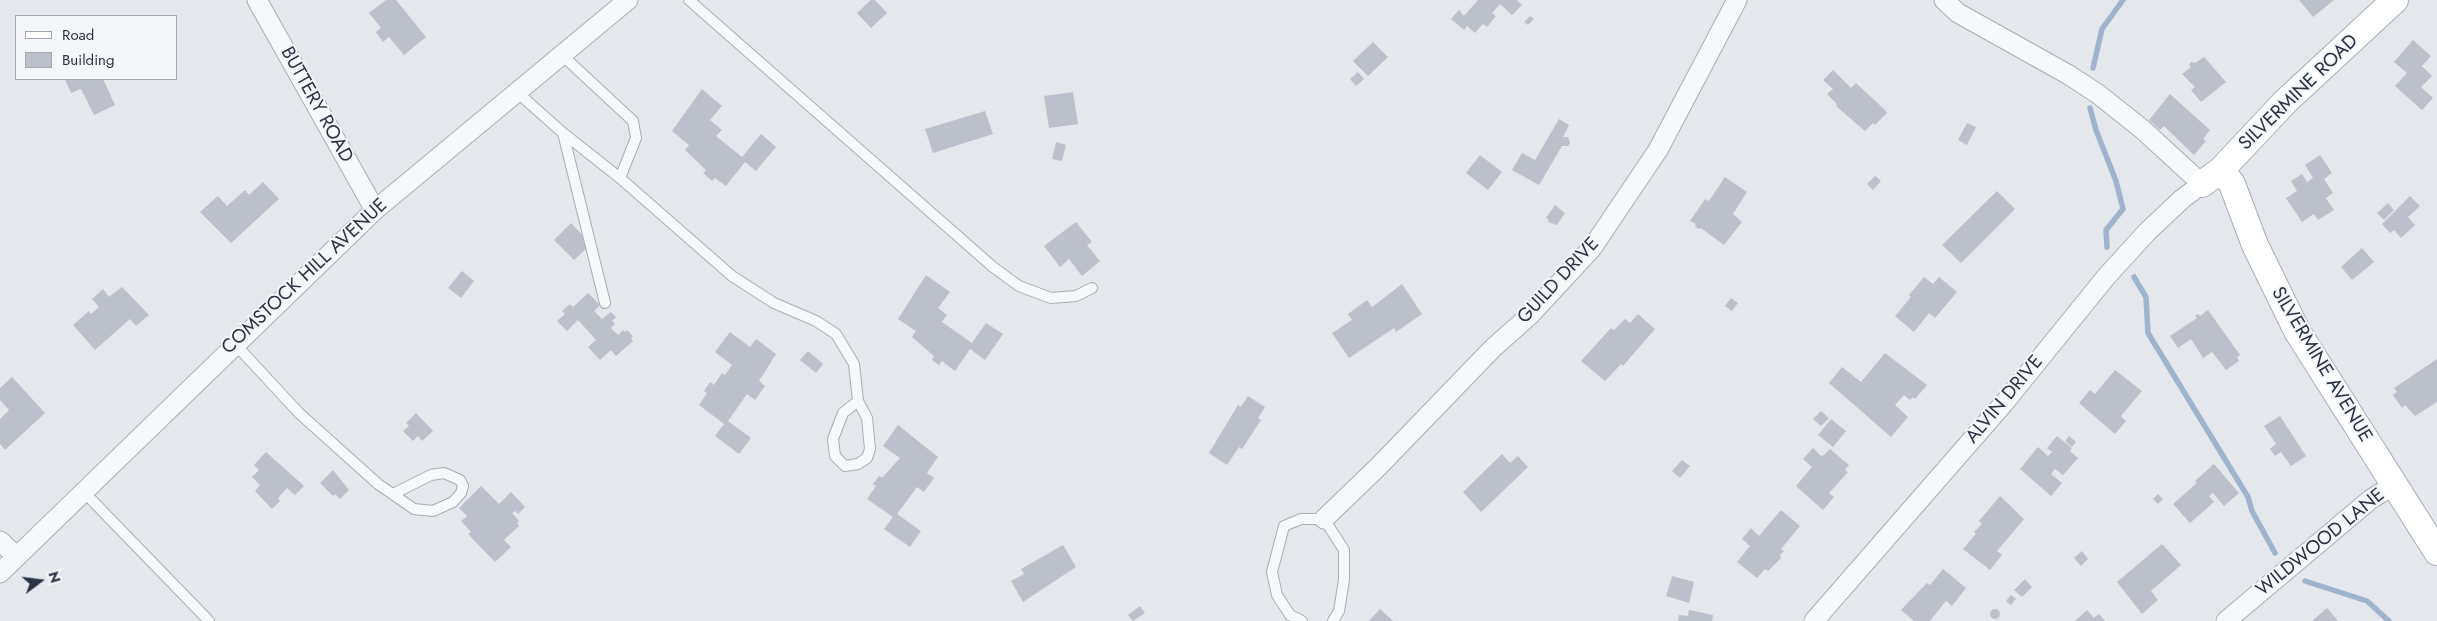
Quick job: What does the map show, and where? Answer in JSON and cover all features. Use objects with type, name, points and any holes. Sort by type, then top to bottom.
[{"type":"street","name":"BUTTERY ROAD","points":[[257,0],[374,210]]},
{"type":"street","name":"COMSTOCK HILL AVENUE","points":[[0,573],[83,490],[374,210],[518,93],[628,0]]},
{"type":"street","name":"GUILD DRIVE","points":[[1324,518],[1379,466],[1493,348],[1529,316],[1592,248],[1658,150],[1737,0]]},
{"type":"street","points":[[1944,0],[1958,13],[2069,75],[2098,94],[2148,135],[2211,177]]},
{"type":"street","name":"SILVERMINE ROAD","points":[[2211,177],[2272,115],[2395,0]]},
{"type":"street","name":"SILVERMINE AVENUE","points":[[2211,177],[2232,184],[2264,267],[2297,331],[2437,552]]},
{"type":"street","name":"ALVIN DRIVE","points":[[1814,621],[2004,403],[2106,277],[2147,232],[2182,198],[2211,177]]},
{"type":"street","name":"WILDWOOD LANE","points":[[2226,621],[2372,499],[2394,485]]},
{"type":"street","points":[[0,541],[16,556]]},
{"type":"lane","points":[[688,0],[993,267],[1019,286],[1051,298],[1071,297],[1092,288]]},
{"type":"lane","points":[[562,55],[632,121],[636,138],[620,178]]},
{"type":"lane","points":[[518,93],[563,133],[620,178],[732,276],[774,303],[816,321],[836,334],[854,364],[858,400],[867,418],[870,449],[867,458],[858,464],[844,466],[835,456],[832,439],[843,413],[858,400]]},
{"type":"lane","points":[[563,133],[605,303]]},
{"type":"lane","points":[[235,344],[299,413],[378,484],[393,494],[414,508],[433,512],[453,502],[461,493],[463,486],[460,480],[444,473],[431,475],[393,494]]},
{"type":"lane","points":[[83,490],[209,621]]},
{"type":"lane","points":[[1302,621],[1290,615],[1277,595],[1272,572],[1284,526],[1301,519],[1324,518],[1344,550],[1344,580],[1339,611],[1333,621]]},
{"type":"building","points":[[386,0],[396,0],[426,37],[404,55],[389,37],[383,42],[376,32],[381,28],[369,13]]},
{"type":"building","points":[[871,0],[875,0],[887,13],[871,28],[857,13]]},
{"type":"building","points":[[1478,0],[1517,0],[1522,5],[1512,15],[1500,4],[1492,13],[1496,16],[1487,27],[1483,24],[1475,33],[1467,26],[1464,30],[1451,19],[1459,10],[1464,16]]},
{"type":"building","points":[[2299,0],[2334,0],[2313,17]]},
{"type":"building","points":[[1530,16],[1534,19],[1528,25],[1524,22]]},
{"type":"building","points":[[2413,40],[2431,56],[2422,66],[2432,76],[2421,87],[2433,98],[2422,110],[2395,86],[2407,73],[2394,62]]},
{"type":"building","points":[[1373,42],[1388,57],[1368,76],[1353,61]]},
{"type":"building","points":[[2204,57],[2226,82],[2201,102],[2191,90],[2195,87],[2182,74],[2191,67],[2189,65],[2191,62],[2195,63]]},
{"type":"building","points":[[1833,70],[1851,88],[1856,83],[1885,110],[1887,113],[1875,125],[1873,123],[1865,131],[1837,107],[1836,103],[1827,94],[1833,89],[1823,80]]},
{"type":"building","points":[[1358,72],[1364,79],[1356,86],[1350,79]]},
{"type":"building","points":[[65,80],[103,80],[115,105],[94,115],[81,89],[71,93]]},
{"type":"building","points":[[702,89],[722,106],[710,120],[722,130],[716,136],[742,157],[761,134],[776,147],[756,171],[745,162],[726,186],[715,178],[712,181],[703,173],[706,170],[685,150],[689,145],[672,131]]},
{"type":"building","points":[[1073,92],[1078,124],[1049,128],[1044,96]]},
{"type":"building","points":[[2170,94],[2210,130],[2203,139],[2206,141],[2194,155],[2164,126],[2160,130],[2149,120]]},
{"type":"building","points":[[985,111],[993,134],[933,153],[925,129]]},
{"type":"building","points":[[1559,119],[1569,125],[1563,137],[1568,137],[1570,143],[1568,146],[1562,146],[1539,185],[1512,170],[1522,153],[1535,160]]},
{"type":"building","points":[[1967,123],[1976,127],[1967,145],[1958,140]]},
{"type":"building","points":[[1056,142],[1066,145],[1062,161],[1052,159]]},
{"type":"building","points":[[1480,155],[1502,172],[1488,190],[1466,173]]},
{"type":"building","points":[[2320,155],[2332,173],[2324,179],[2333,193],[2326,198],[2334,210],[2318,220],[2314,214],[2302,222],[2286,198],[2297,191],[2291,181],[2302,174],[2307,182],[2313,178],[2305,165]]},
{"type":"building","points":[[1875,176],[1881,181],[1873,190],[1867,184]]},
{"type":"building","points":[[1725,177],[1747,192],[1733,214],[1742,222],[1724,245],[1690,221],[1705,199],[1709,201]]},
{"type":"building","points":[[263,182],[279,199],[231,243],[200,212],[218,196],[227,206],[245,190],[249,195]]},
{"type":"building","points":[[1997,191],[2015,209],[1961,263],[1942,245]]},
{"type":"building","points":[[2410,196],[2420,206],[2408,217],[2415,225],[2401,238],[2394,230],[2390,233],[2382,224]]},
{"type":"building","points":[[2388,203],[2394,210],[2384,220],[2377,213]]},
{"type":"building","points":[[1555,205],[1565,213],[1557,225],[1548,222],[1549,220],[1546,218]]},
{"type":"building","points":[[1076,222],[1092,242],[1087,245],[1100,261],[1082,276],[1069,259],[1060,267],[1044,246]]},
{"type":"building","points":[[571,223],[591,244],[574,260],[554,240]]},
{"type":"building","points":[[2362,248],[2374,262],[2352,280],[2341,267]]},
{"type":"building","points":[[462,271],[474,281],[461,298],[448,288]]},
{"type":"building","points":[[926,275],[950,292],[938,308],[947,315],[942,322],[972,343],[986,323],[1003,334],[985,360],[970,349],[955,371],[942,361],[939,365],[932,360],[934,356],[912,337],[916,331],[898,319]]},
{"type":"building","points":[[1924,277],[1933,284],[1939,277],[1957,292],[1935,318],[1929,313],[1914,332],[1895,316],[1911,297],[1909,295]]},
{"type":"building","points":[[1402,284],[1422,314],[1396,332],[1394,328],[1349,358],[1332,333],[1352,320],[1348,314],[1367,300],[1372,307]]},
{"type":"building","points":[[122,287],[149,315],[136,326],[130,319],[95,350],[73,325],[89,311],[91,314],[99,307],[92,299],[103,289],[109,297]]},
{"type":"building","points":[[588,293],[600,305],[594,311],[602,319],[611,312],[616,317],[612,321],[615,324],[611,328],[618,335],[623,330],[625,332],[627,330],[633,336],[631,338],[633,341],[616,356],[611,350],[600,360],[588,347],[596,340],[578,320],[567,331],[557,321],[565,314],[562,311],[570,304],[573,307]]},
{"type":"building","points":[[1731,298],[1738,303],[1732,311],[1725,306]]},
{"type":"building","points":[[2208,310],[2240,355],[2237,357],[2239,361],[2226,370],[2212,352],[2203,358],[2191,339],[2178,348],[2170,336],[2197,318],[2195,316],[2198,314],[2200,316]]},
{"type":"building","points":[[1638,314],[1655,329],[1623,366],[1621,364],[1605,381],[1581,361],[1611,328],[1614,330],[1625,319],[1630,323]]},
{"type":"building","points":[[730,332],[750,347],[756,339],[776,354],[759,381],[765,386],[755,400],[747,394],[728,421],[751,438],[739,454],[715,436],[724,424],[699,405],[707,393],[704,391],[710,382],[714,385],[722,373],[725,375],[732,365],[715,352]]},
{"type":"building","points":[[808,351],[823,364],[816,373],[800,360]]},
{"type":"building","points":[[1885,353],[1927,385],[1915,399],[1913,397],[1910,400],[1904,395],[1895,405],[1908,417],[1891,437],[1829,383],[1842,367],[1861,382]]},
{"type":"building","points":[[2437,359],[2437,402],[2415,416],[2405,405],[2402,408],[2393,395],[2397,392],[2394,388]]},
{"type":"building","points":[[2115,370],[2142,391],[2121,416],[2126,421],[2115,434],[2079,403],[2090,390],[2095,394]]},
{"type":"building","points":[[12,377],[45,413],[5,450],[0,444],[0,419],[9,410],[0,400],[0,388]]},
{"type":"building","points":[[1248,396],[1265,407],[1258,418],[1261,420],[1242,449],[1239,447],[1227,465],[1209,453],[1238,405],[1241,407]]},
{"type":"building","points":[[1821,411],[1829,418],[1821,426],[1813,419]]},
{"type":"building","points":[[416,413],[433,431],[422,441],[418,436],[413,441],[403,431],[409,426],[406,423]]},
{"type":"building","points":[[2280,416],[2306,456],[2291,466],[2281,452],[2275,456],[2270,449],[2276,444],[2264,426]]},
{"type":"building","points":[[1831,419],[1846,431],[1833,447],[1818,435]]},
{"type":"building","points":[[898,425],[938,457],[927,473],[934,478],[924,492],[917,487],[897,514],[921,531],[910,547],[884,529],[893,517],[867,499],[876,486],[873,484],[879,476],[882,478],[900,458],[883,446]]},
{"type":"building","points":[[2057,436],[2072,448],[2070,451],[2078,458],[2063,475],[2055,469],[2051,474],[2062,483],[2051,496],[2020,469],[2038,447],[2048,456],[2052,452],[2047,448]]},
{"type":"building","points":[[2069,436],[2076,442],[2072,447],[2065,441]]},
{"type":"building","points":[[1813,448],[1821,456],[1830,449],[1849,465],[1845,470],[1848,472],[1829,493],[1834,497],[1823,510],[1796,486],[1812,467],[1803,459]]},
{"type":"building","points":[[266,452],[304,486],[295,495],[287,488],[278,498],[280,501],[272,509],[255,491],[260,485],[252,477],[259,470],[254,465]]},
{"type":"building","points":[[1502,454],[1510,463],[1518,456],[1528,467],[1481,512],[1463,492]]},
{"type":"building","points":[[1682,460],[1690,466],[1680,478],[1672,471]]},
{"type":"building","points":[[2214,464],[2239,493],[2224,506],[2213,493],[2209,496],[2214,502],[2190,523],[2173,504],[2197,483],[2195,481]]},
{"type":"building","points":[[333,470],[349,490],[340,499],[335,494],[333,496],[320,483]]},
{"type":"building","points":[[481,486],[499,504],[511,492],[525,507],[518,514],[515,511],[512,513],[519,521],[517,523],[519,526],[504,540],[511,547],[495,562],[468,534],[471,532],[461,521],[467,516],[459,508]]},
{"type":"building","points":[[2158,494],[2163,499],[2158,504],[2153,499]]},
{"type":"building","points":[[2000,496],[2024,519],[1997,551],[2002,555],[1990,570],[1963,549],[1976,534],[1974,532],[1982,524],[1979,521]]},
{"type":"building","points":[[1781,510],[1800,526],[1781,549],[1784,551],[1780,555],[1781,558],[1768,571],[1765,569],[1757,578],[1737,562],[1750,546],[1742,539],[1751,528],[1759,536]]},
{"type":"building","points":[[2162,544],[2181,565],[2151,591],[2158,600],[2142,614],[2117,582]]},
{"type":"building","points":[[1063,545],[1076,567],[1023,602],[1011,581],[1024,574],[1021,569]]},
{"type":"building","points":[[2082,551],[2088,559],[2081,566],[2074,558]]},
{"type":"building","points":[[1943,569],[1966,588],[1952,606],[1946,601],[1930,621],[1914,621],[1901,610],[1927,583],[1930,585]]},
{"type":"building","points":[[1672,576],[1694,582],[1689,603],[1666,596]]},
{"type":"building","points":[[2025,579],[2032,587],[2022,597],[2014,590]]},
{"type":"building","points":[[2011,595],[2016,599],[2011,605],[2006,601]]},
{"type":"building","points":[[1140,606],[1145,613],[1133,621],[1128,615]]},
{"type":"building","points":[[2327,608],[2338,621],[2312,621]]},
{"type":"building","points":[[1380,609],[1393,621],[1369,621]]},
{"type":"building","points":[[1995,609],[2000,614],[1995,619],[1990,614]]},
{"type":"building","points":[[1689,610],[1713,615],[1712,621],[1678,621],[1679,615],[1688,616]]},
{"type":"building","points":[[2087,610],[2094,618],[2099,614],[2105,621],[2075,621]]},
{"type":"waterway","points":[[2093,68],[2102,29],[2123,0]]},
{"type":"waterway","points":[[2090,108],[2096,130],[2116,181],[2123,209],[2106,230],[2107,247]]},
{"type":"waterway","points":[[2134,277],[2146,297],[2148,333],[2248,497],[2252,511],[2275,553]]},
{"type":"waterway","points":[[2305,581],[2367,601],[2389,621]]}]
